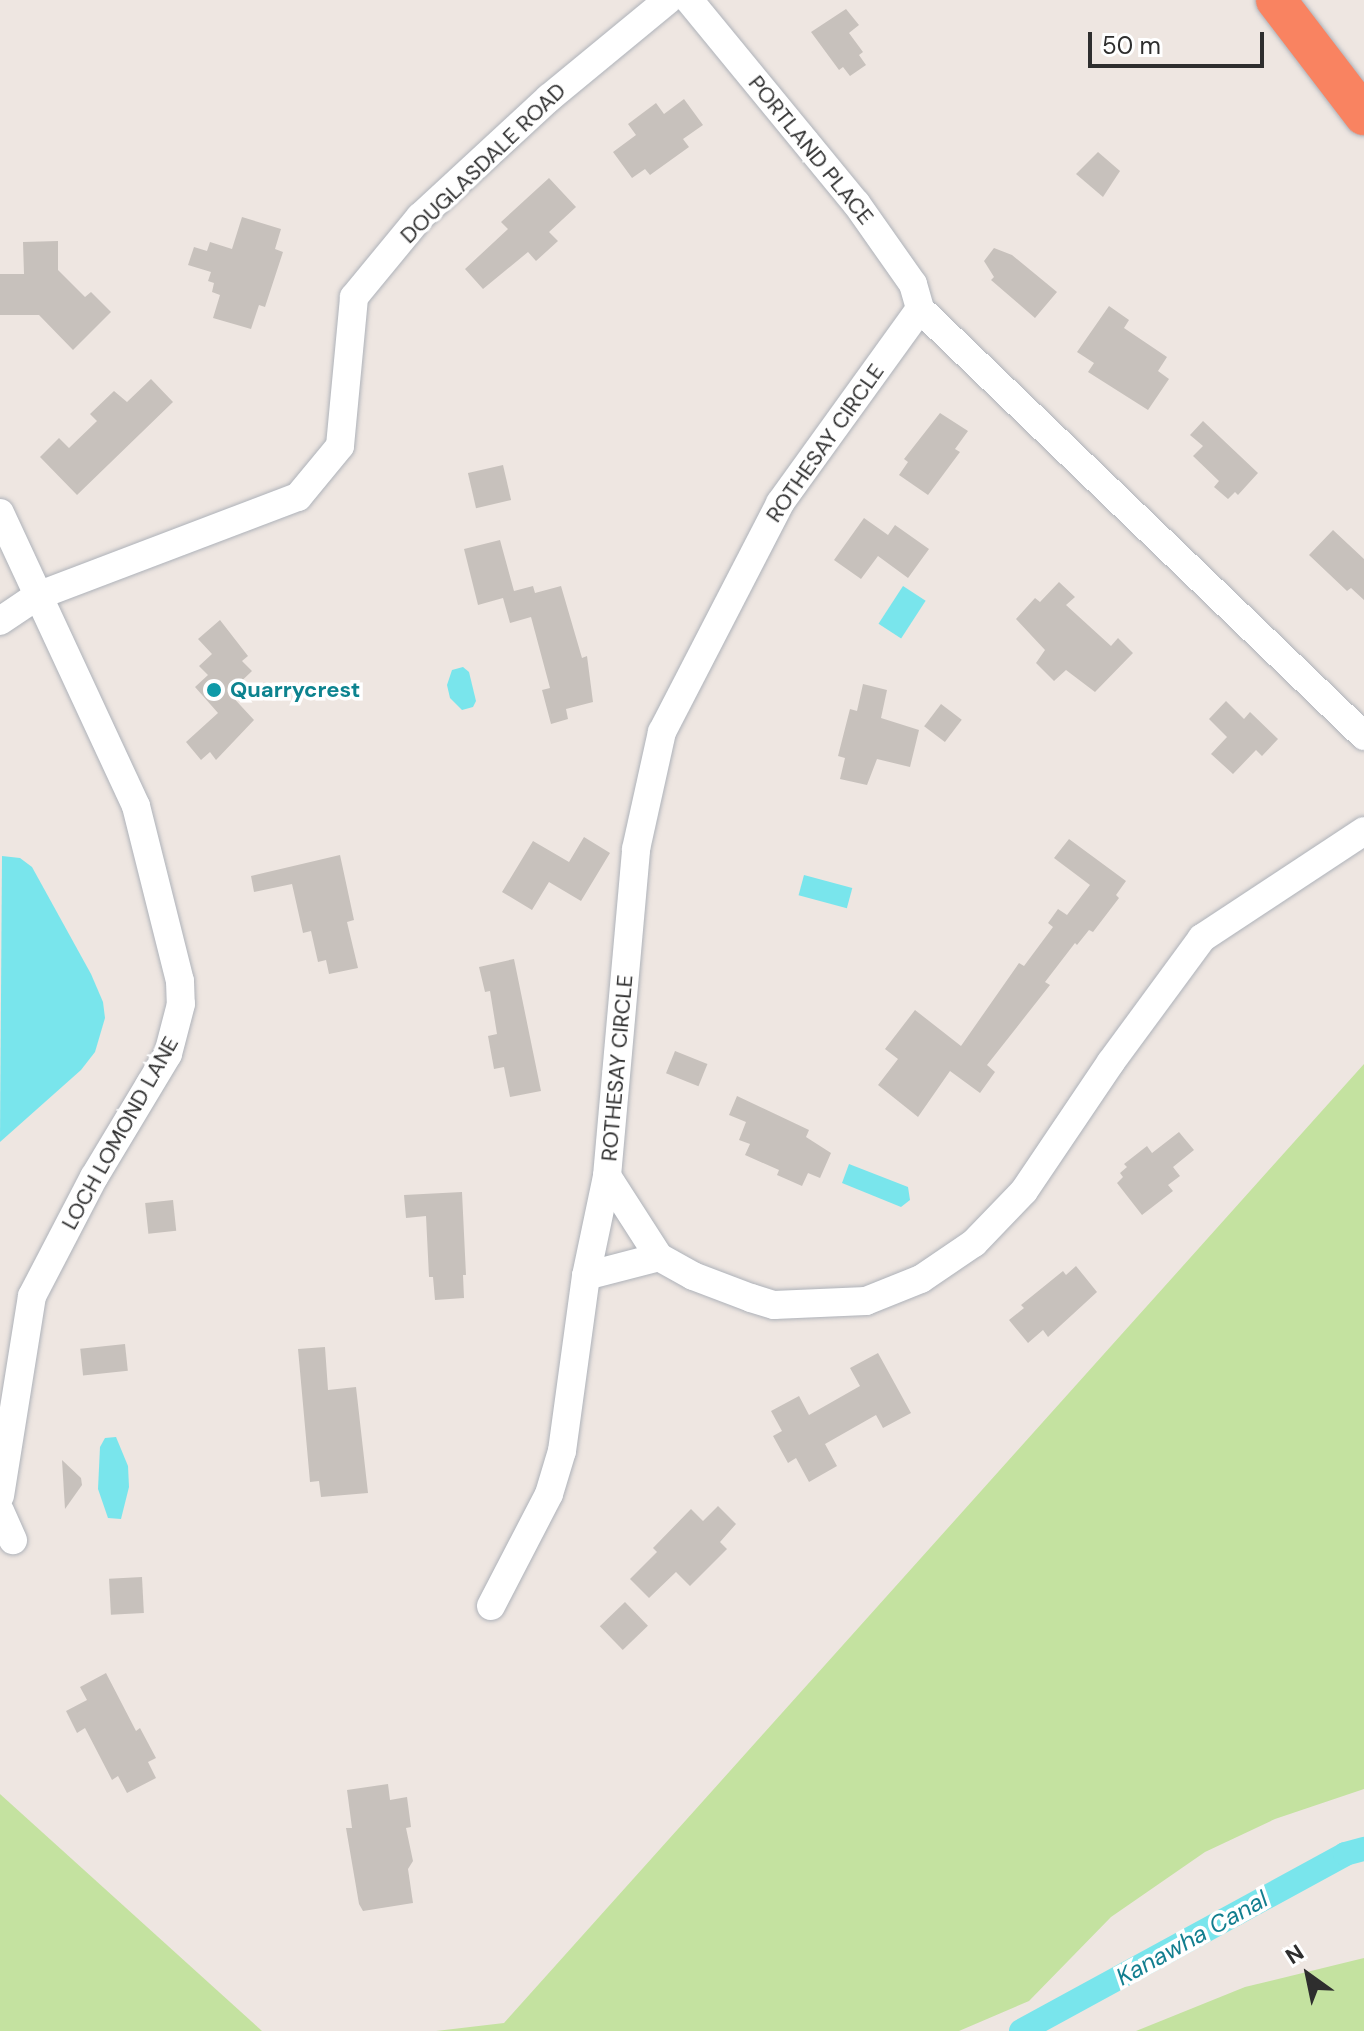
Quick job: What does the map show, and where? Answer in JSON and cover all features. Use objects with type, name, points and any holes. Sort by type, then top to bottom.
[{"type":"highway","points":[[1276,0],[1364,115]]},
{"type":"street","name":"DOUGLASDALE ROAD","points":[[0,621],[37,596],[298,497],[340,446],[354,297],[420,217],[549,98],[668,0]]},
{"type":"street","name":"PORTLAND PLACE","points":[[689,0],[856,203],[913,284],[920,309]]},
{"type":"street","points":[[920,309],[1364,736]]},
{"type":"street","name":"ROTHESAY CIRCLE","points":[[491,1606],[549,1494],[562,1451],[586,1276],[607,1176],[636,849],[662,732],[780,503],[920,309]]},
{"type":"street","name":"LOCH LOMOND LANE","points":[[0,513],[136,806],[180,981],[181,1004],[168,1054],[94,1177],[32,1296],[0,1495]]},
{"type":"street","name":"ROTHESAY CIRCLE","points":[[607,1176],[659,1257],[693,1276],[774,1305],[866,1301],[921,1279],[974,1243],[1024,1191],[1111,1062],[1202,938],[1364,831]]},
{"type":"street","points":[[586,1276],[659,1257]]},
{"type":"street","points":[[0,1511],[13,1540]]},
{"type":"green space","points":[[1364,1064],[1364,1789],[1275,1819],[1205,1852],[1111,1917],[1029,2001],[959,2031],[436,2031],[504,2023]]},
{"type":"green space","points":[[0,1794],[262,2031],[0,2031]]},
{"type":"green space","points":[[1364,1958],[1364,2031],[1136,2031],[1245,1987]]},
{"type":"water","points":[[903,586],[926,601],[901,638],[878,624]]},
{"type":"water","points":[[463,667],[469,672],[476,701],[473,707],[462,710],[450,698],[447,685],[452,670]]},
{"type":"water","points":[[2,856],[20,858],[32,867],[91,974],[103,1002],[105,1018],[95,1052],[81,1070],[0,1142]]},
{"type":"water","points":[[804,875],[852,888],[847,908],[799,895]]},
{"type":"water","points":[[849,1164],[908,1187],[910,1200],[901,1207],[842,1183]]},
{"type":"water","points":[[116,1437],[128,1466],[129,1487],[121,1519],[108,1518],[98,1489],[100,1447],[105,1438]]},
{"type":"building","points":[[846,9],[859,25],[849,33],[863,52],[859,55],[866,65],[850,76],[843,67],[839,70],[811,32]]},
{"type":"building","points":[[684,99],[703,125],[683,139],[689,147],[650,175],[645,169],[632,178],[613,152],[636,135],[628,124],[656,103],[664,114]]},
{"type":"building","points":[[1098,152],[1120,171],[1103,197],[1076,174]]},
{"type":"building","points":[[549,178],[576,207],[549,232],[558,241],[536,261],[528,252],[483,289],[465,269],[508,229],[501,222]]},
{"type":"building","points":[[242,217],[281,229],[275,249],[283,252],[265,307],[259,305],[251,329],[213,318],[220,295],[212,292],[214,283],[208,281],[211,272],[188,265],[194,247],[207,251],[210,242],[232,249]]},
{"type":"building","points":[[58,241],[58,270],[85,297],[91,292],[111,312],[73,350],[39,315],[0,315],[0,274],[24,274],[23,242]]},
{"type":"building","points":[[994,248],[1012,255],[1057,292],[1035,318],[991,280],[994,277],[984,261]]},
{"type":"building","points":[[1109,306],[1129,320],[1124,328],[1167,357],[1158,371],[1169,379],[1148,410],[1088,372],[1094,363],[1077,352]]},
{"type":"building","points":[[151,379],[173,402],[77,495],[40,457],[59,438],[69,448],[97,421],[90,414],[114,391],[127,402]]},
{"type":"building","points":[[940,413],[968,431],[955,449],[960,452],[928,495],[899,475],[908,462],[904,459]]},
{"type":"building","points":[[1203,421],[1258,473],[1238,495],[1235,492],[1228,499],[1214,487],[1219,481],[1193,456],[1203,446],[1190,435]]},
{"type":"building","points":[[503,465],[511,500],[476,508],[468,473]]},
{"type":"building","points":[[864,518],[888,535],[895,525],[929,549],[908,578],[878,556],[861,579],[834,560]]},
{"type":"building","points":[[1333,530],[1364,559],[1364,600],[1351,588],[1347,591],[1309,555]]},
{"type":"building","points":[[500,540],[514,591],[533,586],[535,593],[561,586],[582,658],[587,656],[593,702],[566,709],[568,719],[551,724],[542,690],[550,688],[531,617],[510,623],[503,598],[478,605],[464,549]]},
{"type":"building","points":[[1059,582],[1075,597],[1066,605],[1111,646],[1118,638],[1133,653],[1095,692],[1066,670],[1054,681],[1036,663],[1045,650],[1016,619],[1035,598],[1040,602]]},
{"type":"building","name":"Quarrycrest","points":[[220,620],[248,656],[242,661],[252,671],[229,693],[254,720],[216,760],[210,752],[201,760],[186,742],[218,713],[195,687],[208,675],[199,666],[212,654],[198,639]]},
{"type":"building","points":[[863,684],[887,690],[881,718],[919,730],[910,767],[877,759],[867,785],[840,779],[845,758],[838,756],[850,709],[857,711]]},
{"type":"building","points":[[1226,701],[1244,719],[1250,712],[1278,739],[1262,756],[1256,750],[1233,774],[1211,754],[1227,737],[1209,719]]},
{"type":"building","points":[[941,704],[962,720],[945,742],[924,726]]},
{"type":"building","points":[[584,837],[610,853],[581,901],[549,882],[532,910],[502,892],[533,841],[569,862]]},
{"type":"building","points":[[1069,839],[1126,881],[1116,895],[1119,898],[1093,932],[1089,930],[1077,945],[1075,943],[1045,982],[1050,985],[987,1065],[995,1072],[980,1093],[950,1071],[918,1117],[878,1085],[898,1059],[885,1049],[915,1010],[961,1046],[1019,963],[1024,966],[1053,927],[1048,923],[1058,909],[1067,915],[1090,885],[1054,858]]},
{"type":"building","points":[[340,855],[354,920],[347,922],[358,968],[329,974],[326,960],[318,962],[311,931],[303,933],[292,884],[254,892],[251,876]]},
{"type":"building","points":[[514,959],[541,1091],[510,1097],[504,1067],[494,1069],[488,1036],[497,1034],[490,991],[485,992],[479,967]]},
{"type":"building","points":[[675,1051],[707,1064],[698,1086],[666,1073]]},
{"type":"building","points":[[737,1096],[809,1130],[806,1137],[831,1153],[820,1178],[808,1173],[802,1186],[777,1175],[779,1170],[745,1155],[750,1144],[739,1140],[746,1122],[729,1115]]},
{"type":"building","points":[[1179,1132],[1194,1150],[1173,1167],[1180,1176],[1168,1185],[1173,1191],[1142,1215],[1117,1183],[1123,1177],[1120,1173],[1127,1167],[1124,1164],[1147,1146],[1152,1153]]},
{"type":"building","points":[[462,1192],[466,1275],[463,1275],[464,1298],[435,1300],[433,1277],[429,1277],[426,1216],[406,1218],[404,1195]]},
{"type":"building","points":[[173,1200],[176,1231],[148,1234],[145,1203]]},
{"type":"building","points":[[1076,1266],[1097,1292],[1048,1337],[1043,1330],[1028,1343],[1009,1320],[1024,1308],[1021,1305],[1063,1271],[1066,1275]]},
{"type":"building","points":[[125,1344],[128,1371],[83,1376],[80,1349]]},
{"type":"building","points":[[325,1347],[328,1390],[356,1387],[368,1493],[321,1497],[319,1481],[310,1482],[298,1349]]},
{"type":"building","points":[[878,1353],[911,1413],[883,1428],[876,1415],[825,1444],[837,1466],[809,1482],[796,1458],[788,1463],[773,1436],[782,1431],[771,1411],[799,1396],[809,1415],[860,1386],[850,1368]]},
{"type":"building","points":[[62,1460],[81,1478],[82,1485],[65,1509]]},
{"type":"building","points":[[718,1506],[736,1524],[720,1542],[727,1549],[690,1586],[676,1572],[649,1598],[630,1579],[657,1552],[653,1548],[691,1509],[703,1521]]},
{"type":"building","points":[[142,1577],[144,1613],[111,1615],[109,1579]]},
{"type":"building","points":[[625,1602],[648,1626],[623,1650],[600,1626]]},
{"type":"building","points":[[106,1673],[136,1731],[140,1728],[156,1758],[148,1762],[156,1778],[127,1793],[118,1776],[112,1780],[85,1728],[77,1733],[66,1711],[87,1700],[80,1687]]},
{"type":"building","points":[[388,1784],[390,1800],[407,1797],[411,1827],[406,1828],[413,1861],[408,1869],[413,1903],[363,1911],[359,1904],[346,1828],[352,1828],[347,1790]]},
{"type":"waterway","name":"Kanawha Canal","points":[[1021,2031],[1345,1854],[1364,1849]]},
{"type":"place","name":"Quarrycrest","points":[[214,690]]}]
